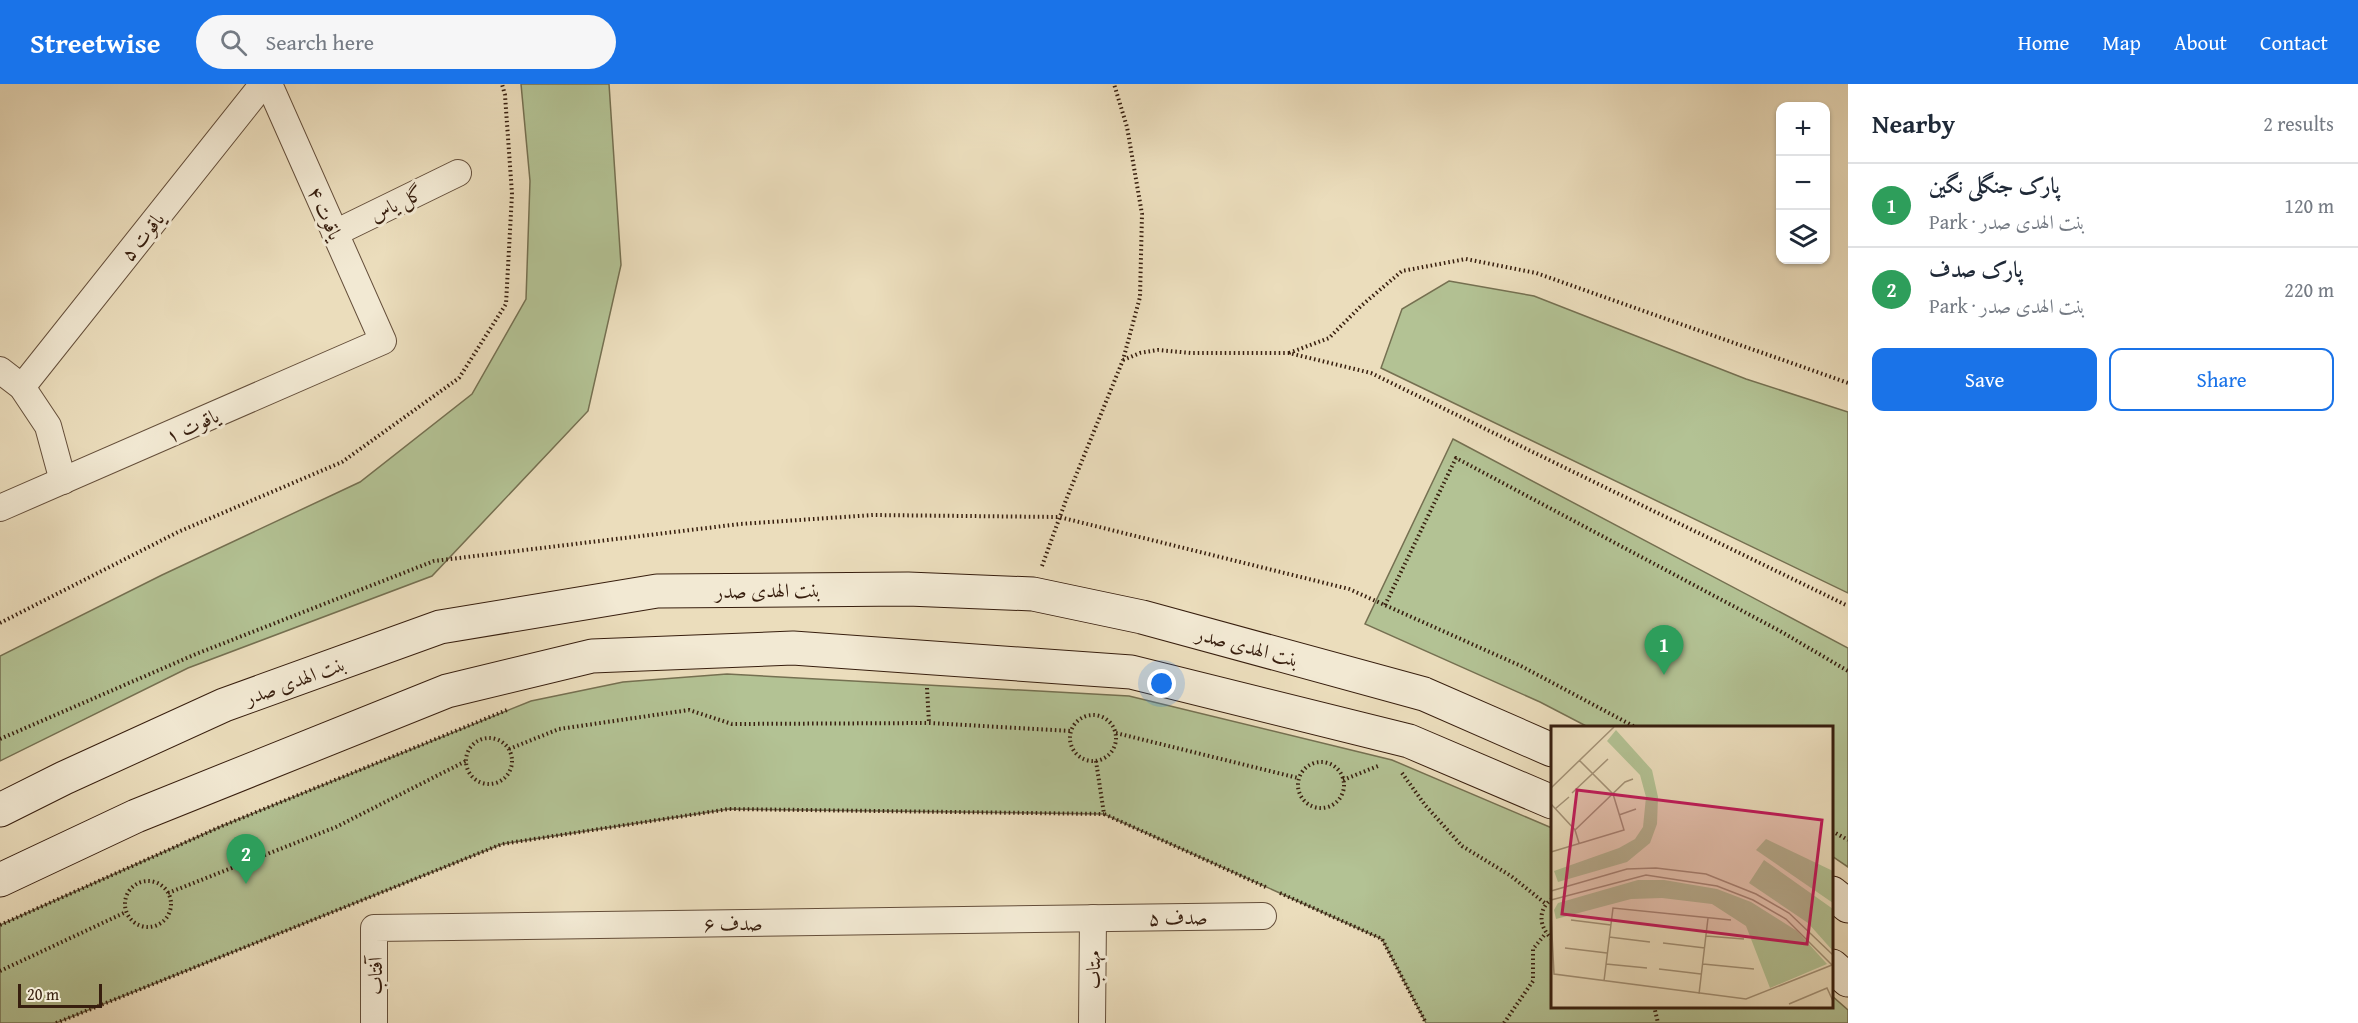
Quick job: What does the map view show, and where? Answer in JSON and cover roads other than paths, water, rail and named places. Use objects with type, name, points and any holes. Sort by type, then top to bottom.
[{"type":"street","name":"یاقوت ۵","points":[[22,387],[263,84]]},
{"type":"street","name":"یاقوت ۴","points":[[269,84],[383,341]]},
{"type":"street","name":"گل یاس","points":[[335,233],[458,173]]},
{"type":"street","name":"یاقوت ۱","points":[[0,508],[383,341]]},
{"type":"street","points":[[0,370],[22,387],[48,426],[63,481]]},
{"type":"street","name":"بنت الهدی صدر","points":[[0,810],[64,778],[224,705],[440,627],[657,591],[908,589],[1033,594],[1142,617],[1424,694],[1551,750]]},
{"type":"street","points":[[0,880],[136,816],[447,692],[591,656],[793,648],[1131,672],[1392,748],[1409,741],[1551,802]]},
{"type":"street","points":[[1833,894],[1848,906]]},
{"type":"street","name":"صدف ۵","points":[[1093,918],[1263,916]]},
{"type":"street","name":"صدف ۶","points":[[374,928],[1093,918]]},
{"type":"street","name":"مهتاب","points":[[1092,1023],[1093,918]]},
{"type":"street","name":"آفتاب","points":[[374,928],[374,1023]]},
{"type":"street","points":[[1833,967],[1848,980]]},
{"type":"place","name":"پارک جنگلی نگین","points":[[1664,675]]},
{"type":"place","name":"پارک صدف","points":[[246,884]]}]
